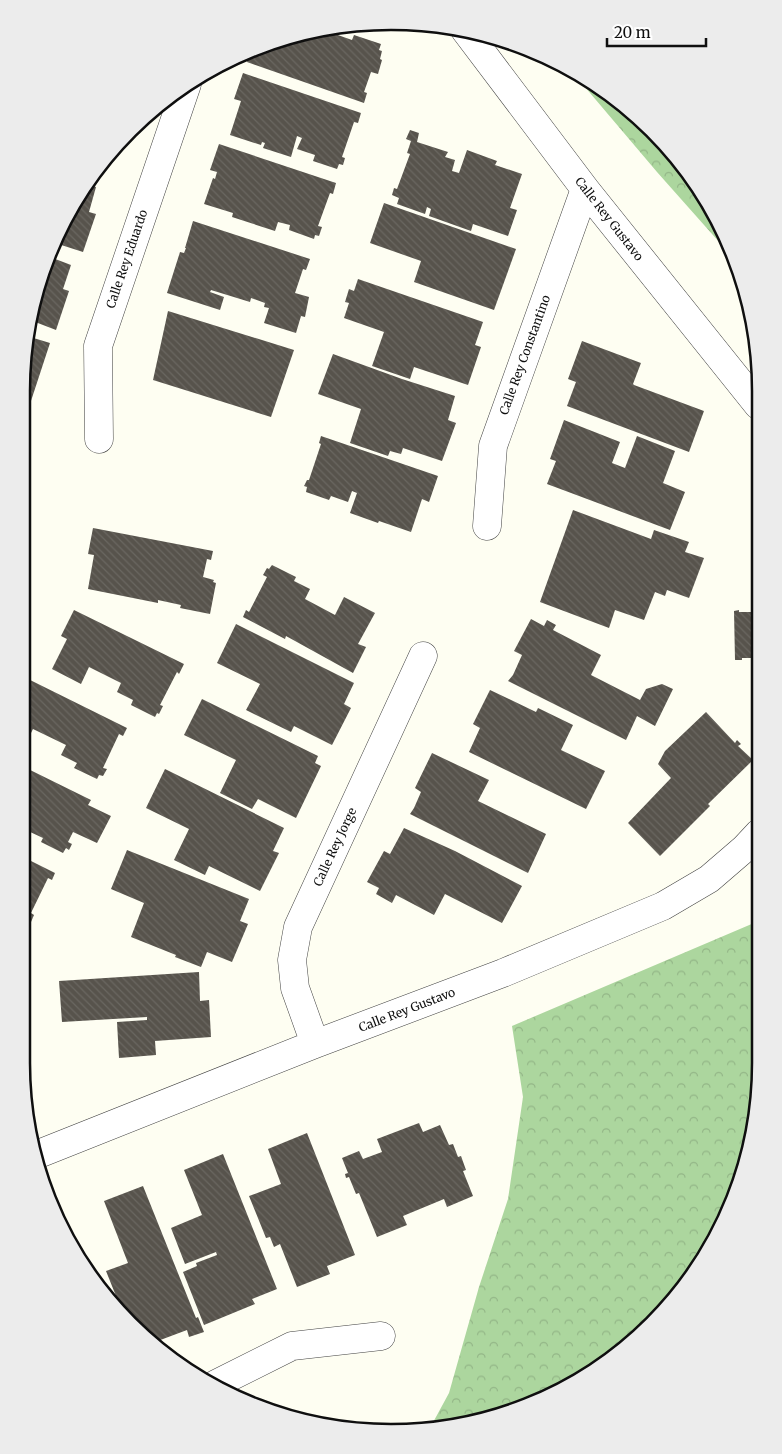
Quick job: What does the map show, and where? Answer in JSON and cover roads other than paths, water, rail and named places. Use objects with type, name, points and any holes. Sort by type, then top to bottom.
[{"type":"street","name":"Calle Rey Gustavo","points":[[471,39],[585,189],[752,398]]},
{"type":"street","name":"Calle Rey Eduardo","points":[[99,439],[98,346],[183,96]]},
{"type":"street","name":"Calle Rey Constantino","points":[[487,526],[493,446],[585,189]]},
{"type":"street","name":"Calle Rey Jorge","points":[[315,1044],[295,988],[292,960],[298,928],[423,656]]},
{"type":"street","name":"Calle Rey Gustavo","points":[[41,1153],[315,1044],[503,973],[664,906],[709,879],[752,840]]},
{"type":"street","points":[[221,1382],[292,1346],[381,1336]]}]
